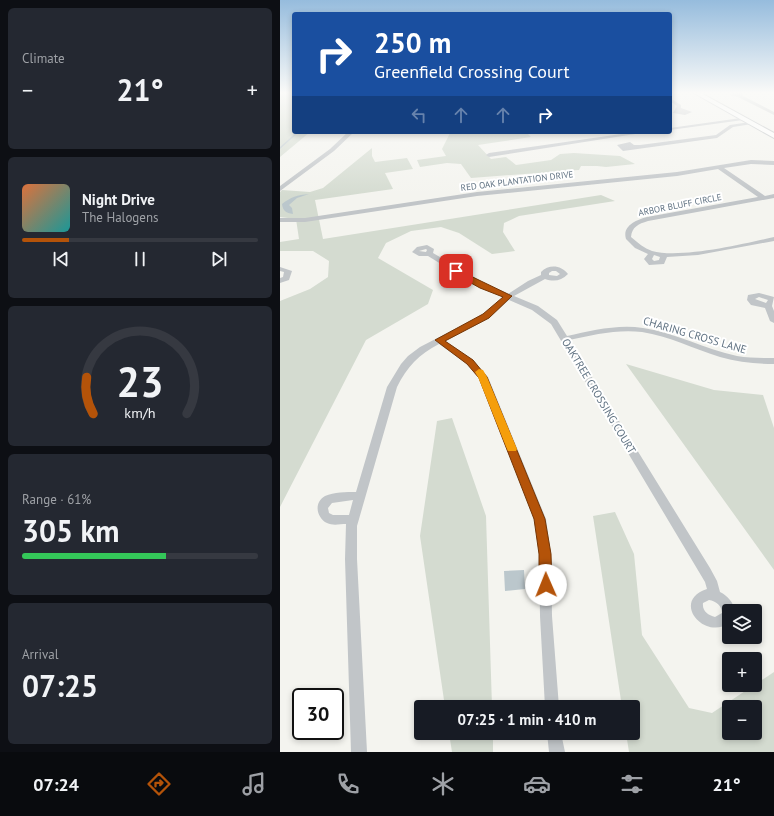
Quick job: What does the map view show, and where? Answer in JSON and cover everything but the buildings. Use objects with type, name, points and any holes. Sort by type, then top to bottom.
[{"type":"main road","points":[[758,127],[774,136]]},
{"type":"street","points":[[633,147],[717,136],[730,127]]},
{"type":"street","points":[[280,189],[332,150],[349,134]]},
{"type":"street","points":[[489,155],[631,134]]},
{"type":"street","name":"RED OAK PLANTATION DRIVE","points":[[280,220],[305,220],[485,193],[677,174],[756,161],[773,162]]},
{"type":"street","points":[[719,167],[764,198]]},
{"type":"street","name":"ARBOR BLUFF CIRCLE","points":[[774,196],[657,217],[638,222],[631,226],[628,232],[628,238],[637,246],[652,253],[648,259],[654,263],[661,262],[665,256],[688,255],[774,239]]},
{"type":"street","name":"OAKTREE CROSSING COURT","points":[[429,254],[483,286],[535,308],[544,313],[554,322],[706,572],[711,581],[714,594]]},
{"type":"street","points":[[280,269],[288,272],[286,278],[280,281]]},
{"type":"street","points":[[359,752],[351,553],[353,519],[392,387],[398,373],[413,355],[486,316],[508,296],[545,276]]},
{"type":"street","points":[[759,295],[773,299],[768,306],[754,303],[751,300],[751,297],[759,295]]},
{"type":"street","points":[[768,306],[774,321]]},
{"type":"street","name":"CHARING CROSS LANE","points":[[564,339],[617,328],[630,328],[658,333],[738,360],[750,362],[774,361]]},
{"type":"street","points":[[439,340],[470,362],[483,377],[540,519],[545,554],[546,616],[552,700]]},
{"type":"street","points":[[353,519],[331,520],[324,515],[323,507],[326,502],[336,496],[359,496]]},
{"type":"street","points":[[555,740],[557,752]]},
{"type":"shaded area","points":[[280,127],[292,127],[292,134],[308,134],[280,157]]},
{"type":"shaded area","points":[[450,134],[528,134],[531,137],[478,145],[491,159],[506,157],[516,165],[551,160],[560,154],[574,153],[620,156],[635,164],[606,167],[581,166],[579,170],[471,178],[461,164],[447,163],[420,167],[417,160],[446,156],[442,149]]},
{"type":"shaded area","points":[[372,148],[372,156],[375,162],[407,158],[413,169],[385,173],[393,189],[315,200],[323,239],[601,195],[615,201],[519,216],[504,223],[503,232],[515,251],[492,254],[459,233],[441,227],[411,231],[386,243],[378,258],[433,290],[428,304],[366,340],[280,507],[280,301],[310,289],[328,277],[329,261],[313,251],[280,251],[280,242],[299,239],[296,219],[280,217],[280,192],[282,190],[310,192],[323,188]]},
{"type":"shaded area","points":[[309,194],[297,198],[289,205],[292,208],[293,214],[284,210],[282,204],[291,198]]},
{"type":"shaded area","points":[[626,364],[714,390],[763,395],[774,428],[774,570]]},
{"type":"shaded area","points":[[452,418],[486,516],[492,700],[444,700],[420,536],[437,421]]},
{"type":"shaded area","points":[[615,512],[634,554],[642,635],[689,708],[712,713],[722,706],[722,740],[762,740],[762,700],[732,700],[744,692],[762,692],[762,680],[774,672],[774,752],[629,752],[627,740],[640,740],[640,700],[621,700],[593,516]]},
{"type":"shaded area","points":[[524,570],[525,589],[505,591],[504,571]]},
{"type":"shaded area","points":[[450,740],[493,740],[493,752],[452,752]]},
{"type":"waterway","points":[[280,148],[296,134]]},
{"type":"slow traffic","points":[[479,372],[483,377],[512,449]]},
{"type":"route","points":[[456,271],[483,286],[508,296],[486,316],[439,340],[470,362],[483,377],[540,519],[545,554],[546,585]]}]
